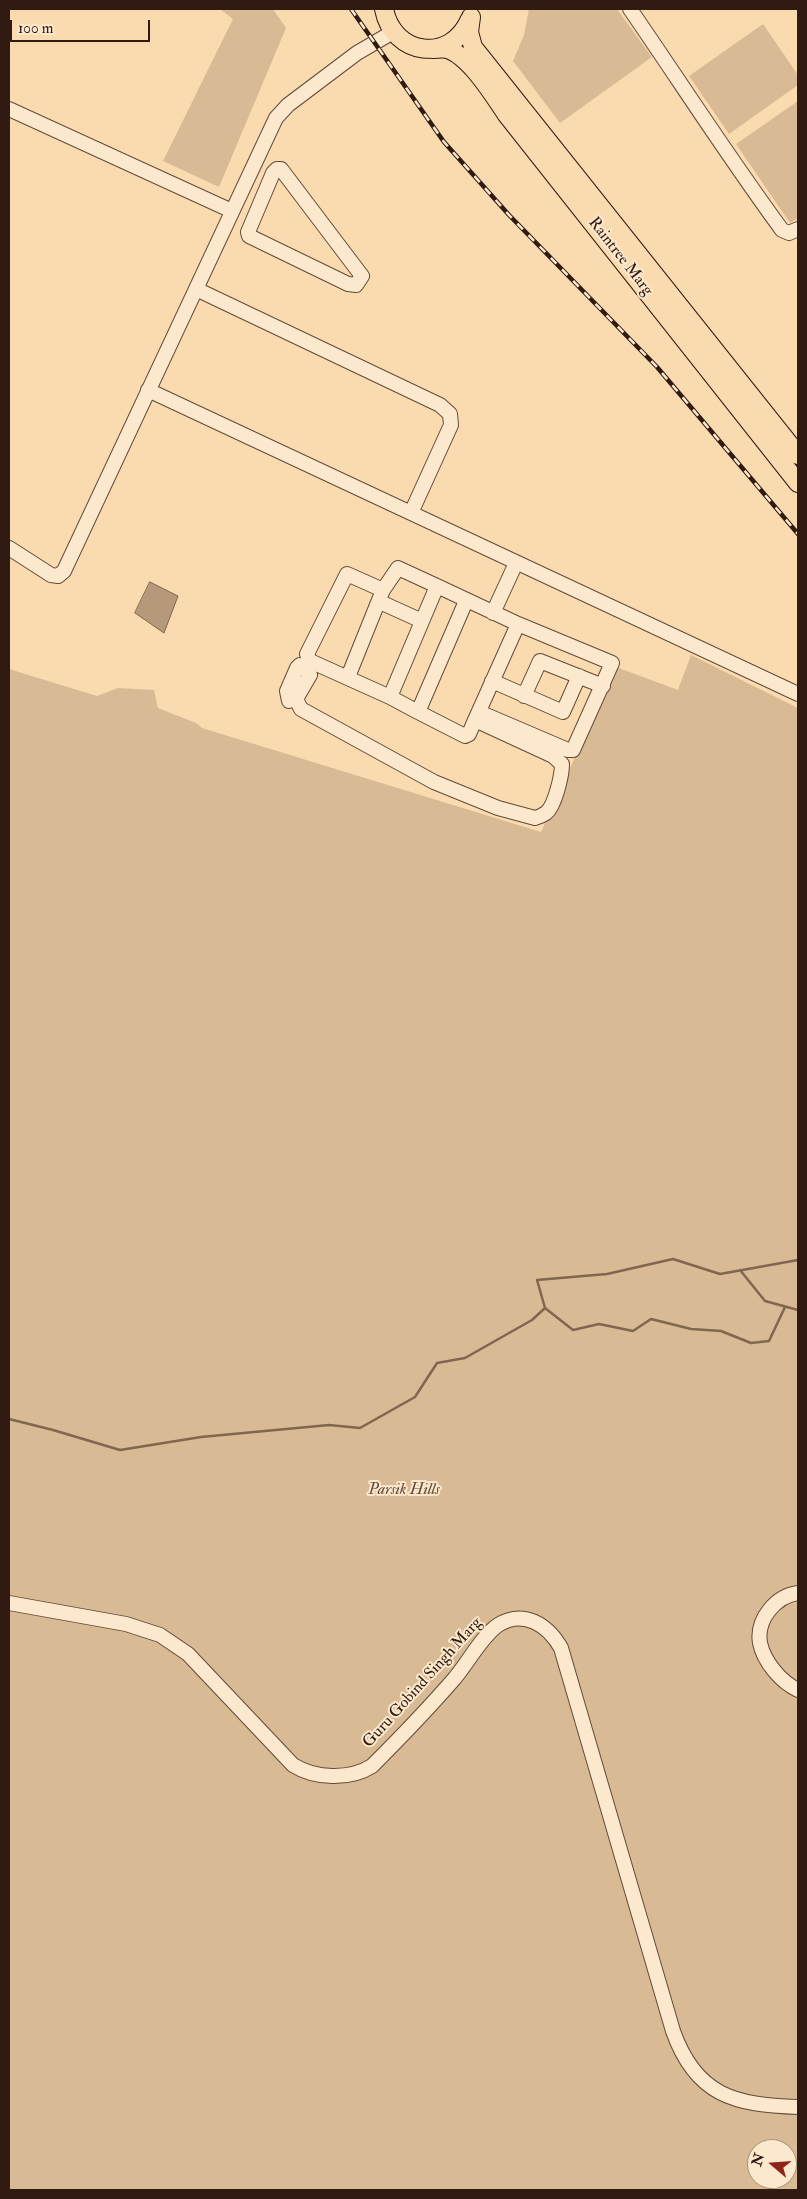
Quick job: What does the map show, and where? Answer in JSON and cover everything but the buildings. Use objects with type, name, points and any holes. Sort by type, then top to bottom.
[{"type":"main road","points":[[384,9],[388,25],[393,32]]},
{"type":"main road","points":[[432,49],[449,44],[456,39],[468,26],[472,13]]},
{"type":"main road","name":"Raintree Marg","points":[[472,13],[469,32],[473,46],[798,455]]},
{"type":"main road","name":"Raintree Marg","points":[[393,32],[399,38],[415,47],[446,48],[453,51],[478,75],[507,115],[798,483]]},
{"type":"street","points":[[630,9],[700,111],[738,171],[782,230],[789,234],[798,229]]},
{"type":"street","points":[[9,548],[51,575],[58,576],[64,571],[272,126],[282,110],[357,53],[393,32]]},
{"type":"street","points":[[9,109],[232,211]]},
{"type":"street","points":[[277,169],[281,169],[362,276],[356,285],[351,285],[310,265],[249,236],[248,232],[273,173],[277,169]]},
{"type":"street","points":[[196,289],[440,405],[450,414],[450,424],[411,514]]},
{"type":"street","points":[[148,390],[798,694]]},
{"type":"street","points":[[493,613],[516,563]]},
{"type":"street","points":[[348,677],[381,596],[398,568],[493,613],[609,660],[612,663],[573,750],[568,750],[477,716]]},
{"type":"street","points":[[422,621],[347,574],[306,654],[310,661],[390,697],[466,736],[469,734],[518,624]]},
{"type":"street","points":[[390,697],[437,586]]},
{"type":"street","points":[[418,712],[466,601]]},
{"type":"street","points":[[524,696],[540,661],[603,686]]},
{"type":"street","points":[[289,701],[287,691],[297,668],[300,665],[304,666],[310,675],[296,698],[301,709],[434,782],[465,795],[498,808],[536,818],[547,812],[554,798],[562,771],[562,764],[553,756],[477,716]]},
{"type":"street","points":[[492,681],[563,712],[579,676]]},
{"type":"street","points":[[798,1593],[788,1594],[772,1606],[764,1618],[760,1630],[760,1644],[776,1673],[788,1686],[798,1690]]},
{"type":"street","name":"Guru Gobind Singh Marg","points":[[9,1603],[126,1624],[160,1635],[188,1654],[293,1765],[308,1772],[325,1775],[357,1773],[372,1766],[454,1679],[498,1626],[521,1618],[539,1623],[554,1636],[561,1648],[679,2047],[706,2084],[724,2095],[750,2104],[798,2107]]},
{"type":"green space","points":[[220,9],[273,9],[286,28],[219,187],[163,161],[233,19]]},
{"type":"green space","points":[[529,9],[617,9],[652,57],[560,123],[513,61],[524,35]]},
{"type":"green space","points":[[763,24],[798,75],[798,85],[729,134],[689,76]]},
{"type":"green space","points":[[798,101],[798,218],[790,223],[736,144]]},
{"type":"green space","name":"Parsik Hills","points":[[691,655],[798,708],[798,2190],[9,2190],[9,669],[97,696],[118,688],[154,690],[158,708],[196,723],[202,728],[541,832],[616,667],[678,690]]},
{"type":"shaded area","points":[[150,582],[178,596],[164,633],[135,613]]},
{"type":"waterway","points":[[9,1419],[120,1450],[201,1437],[329,1425],[360,1428],[415,1397],[437,1363],[465,1358],[532,1320],[545,1308],[537,1280],[607,1274],[673,1259],[720,1274],[798,1260]]},
{"type":"waterway","points":[[740,1270],[765,1301],[798,1310]]},
{"type":"waterway","points":[[545,1308],[573,1330],[599,1324],[633,1331],[651,1319],[691,1329],[721,1331],[751,1343],[769,1341],[785,1307]]},
{"type":"railway","points":[[351,9],[444,142],[509,215],[657,367],[798,534]]}]
